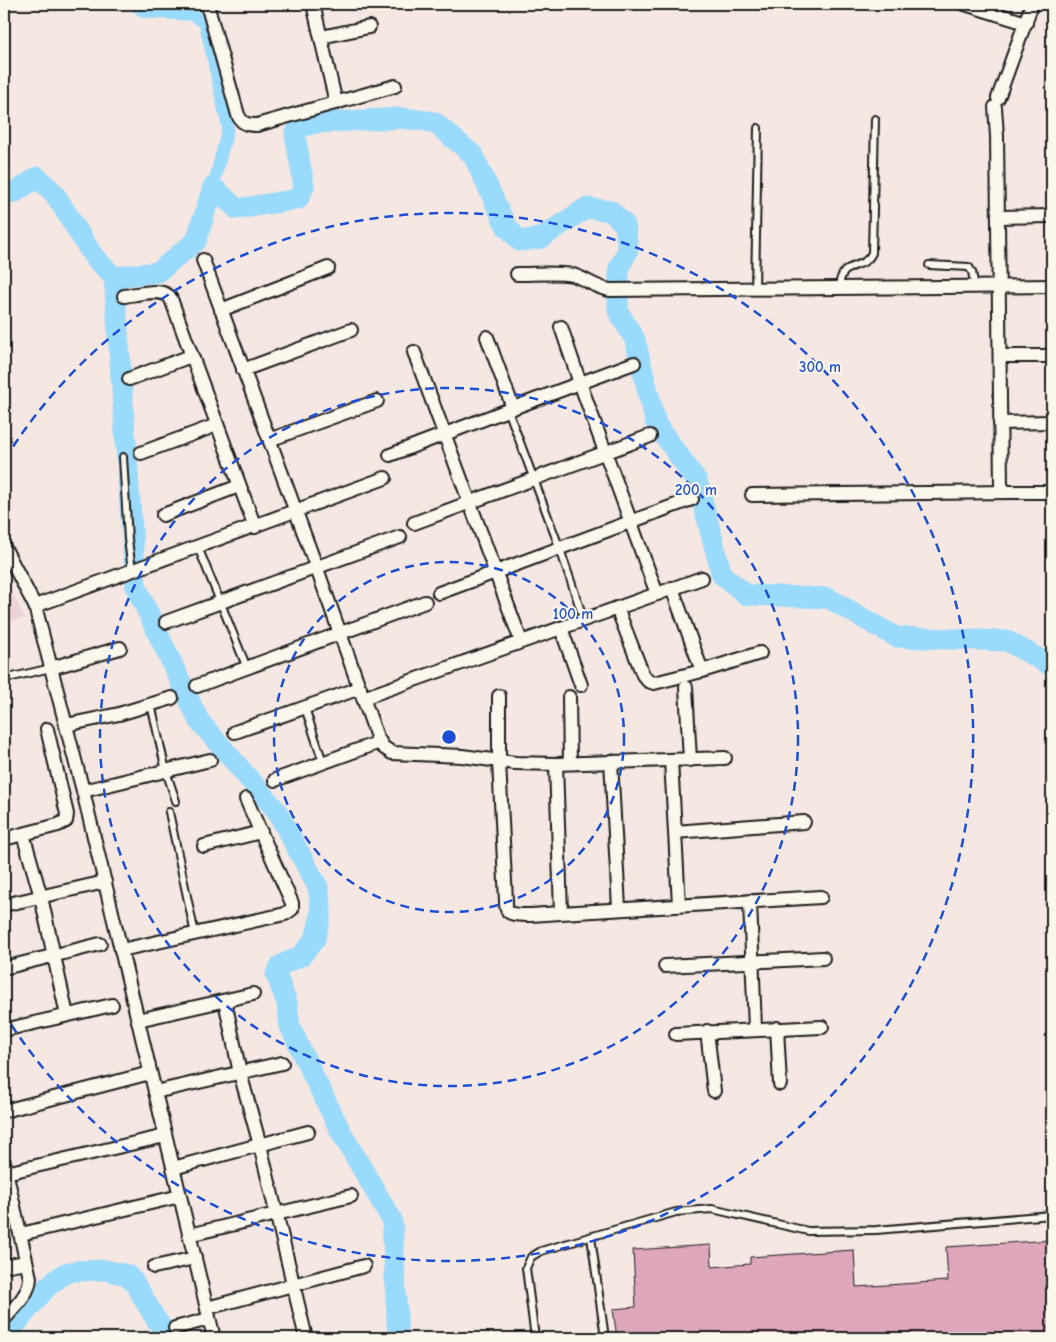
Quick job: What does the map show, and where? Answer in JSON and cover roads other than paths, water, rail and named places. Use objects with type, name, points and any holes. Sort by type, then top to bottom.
[{"type":"street","points":[[207,4],[241,121],[244,124],[257,125],[395,86]]},
{"type":"street","points":[[313,4],[336,103]]},
{"type":"street","points":[[965,4],[1026,23]]},
{"type":"street","points":[[1011,492],[1003,489],[1001,485],[997,103],[1032,4]]},
{"type":"street","points":[[321,37],[369,27]]},
{"type":"street","points":[[998,216],[1052,216]]},
{"type":"street","points":[[203,260],[316,566],[338,633],[380,742],[392,753],[462,756],[499,762],[556,764],[724,758]]},
{"type":"street","points":[[221,310],[328,268]]},
{"type":"street","points":[[517,274],[570,275],[610,290],[1052,286]]},
{"type":"street","points":[[124,296],[161,292],[169,295],[254,527]]},
{"type":"street","points":[[561,328],[629,522],[657,594]]},
{"type":"street","points":[[243,370],[351,330]]},
{"type":"street","points":[[487,336],[511,409]]},
{"type":"street","points":[[414,352],[521,641]]},
{"type":"street","points":[[129,378],[191,356]]},
{"type":"street","points":[[1000,356],[1052,356]]},
{"type":"street","points":[[390,455],[634,363]]},
{"type":"street","points":[[269,440],[377,401]]},
{"type":"street","points":[[1000,423],[1052,422]]},
{"type":"street","points":[[141,453],[217,425]]},
{"type":"street","points":[[414,523],[650,436]]},
{"type":"street","points":[[35,606],[385,478]]},
{"type":"street","points":[[163,515],[239,486]]},
{"type":"street","points":[[752,495],[1052,492]]},
{"type":"street","points":[[439,593],[692,499]]},
{"type":"street","points":[[166,622],[400,537]]},
{"type":"street","points":[[4,547],[35,606],[83,791],[214,1338]]},
{"type":"street","points":[[235,732],[305,708],[362,693],[521,641],[702,578]]},
{"type":"street","points":[[672,588],[702,671]]},
{"type":"street","points":[[197,686],[425,602]]},
{"type":"street","points":[[617,608],[643,675],[648,681],[654,683],[702,671],[760,652]]},
{"type":"street","points":[[560,628],[581,685]]},
{"type":"street","points":[[51,668],[120,648]]},
{"type":"street","points":[[686,687],[690,760]]},
{"type":"street","points":[[499,696],[499,762],[507,910],[514,914],[561,913],[821,897]]},
{"type":"street","points":[[569,697],[570,762]]},
{"type":"street","points":[[66,725],[119,714],[172,698]]},
{"type":"street","points":[[4,839],[58,825],[66,821],[67,814],[47,729]]},
{"type":"street","points":[[275,780],[380,742]]},
{"type":"street","points":[[83,791],[210,760]]},
{"type":"street","points":[[670,760],[679,905]]},
{"type":"street","points":[[611,761],[619,908]]},
{"type":"street","points":[[556,764],[561,913]]},
{"type":"street","points":[[121,950],[285,914],[292,909],[292,903],[246,799]]},
{"type":"street","points":[[675,832],[804,822]]},
{"type":"street","points":[[204,846],[260,832]]},
{"type":"street","points":[[23,834],[41,896],[67,1015]]},
{"type":"street","points":[[4,905],[104,882]]},
{"type":"street","points":[[750,901],[755,1029]]},
{"type":"street","points":[[4,968],[100,944]]},
{"type":"street","points":[[665,966],[823,958]]},
{"type":"street","points":[[138,1020],[253,994]]},
{"type":"street","points":[[225,1001],[240,1073],[260,1145],[306,1338]]},
{"type":"street","points":[[4,1030],[112,1005]]},
{"type":"street","points":[[676,1034],[707,1031],[822,1027]]},
{"type":"street","points":[[777,1028],[780,1084]]},
{"type":"street","points":[[707,1031],[714,1091]]},
{"type":"street","points":[[155,1092],[282,1063]]},
{"type":"street","points":[[4,1111],[150,1073]]},
{"type":"street","points":[[173,1168],[308,1132]]},
{"type":"street","points":[[4,1319],[19,1303],[29,1287],[30,1278],[21,1234],[8,1202],[5,1168],[165,1136]]},
{"type":"street","points":[[21,1234],[180,1196]]},
{"type":"street","points":[[189,1234],[350,1196]]},
{"type":"street","points":[[154,1267],[195,1258]]},
{"type":"street","points":[[4,1266],[26,1262]]},
{"type":"street","points":[[175,1328],[208,1314],[293,1285],[364,1266]]},
{"type":"lane","points":[[839,289],[840,277],[843,272],[867,260],[872,252],[875,118]]},
{"type":"lane","points":[[755,290],[758,128]]},
{"type":"lane","points":[[929,264],[969,267],[972,272],[975,288]]},
{"type":"lane","points":[[511,409],[584,620]]},
{"type":"lane","points":[[123,457],[132,571]]},
{"type":"lane","points":[[198,547],[247,668]]},
{"type":"lane","points":[[4,679],[51,668]]},
{"type":"lane","points":[[151,704],[166,771],[176,801]]},
{"type":"lane","points":[[305,708],[323,762]]},
{"type":"lane","points":[[169,812],[195,934]]},
{"type":"lane","points":[[535,1338],[526,1268],[532,1257],[541,1250],[676,1212],[712,1209],[808,1231],[876,1230],[1052,1215]]},
{"type":"lane","points":[[591,1236],[605,1338]]},
{"type":"waterway","points":[[134,4],[144,12],[193,15],[205,23],[228,128],[213,187]]},
{"type":"waterway","points":[[114,277],[158,272],[196,241],[213,187],[237,209],[298,199],[304,187],[295,134],[300,127],[315,123],[401,118],[434,122],[473,155],[506,226],[520,241],[541,238],[586,208],[611,211],[625,225],[628,250],[619,268],[618,311],[635,340],[656,424],[697,481],[722,575],[747,595],[828,598],[896,637],[1007,641],[1052,666]]},
{"type":"waterway","points":[[4,193],[16,192],[37,177],[54,193],[94,257],[114,277],[136,587],[199,721],[276,810],[318,887],[321,908],[315,939],[301,956],[281,965],[276,974],[287,1003],[290,1026],[303,1055],[341,1132],[392,1220],[398,1338]]},
{"type":"waterway","points":[[4,1338],[47,1287],[65,1273],[105,1270],[127,1275],[134,1282],[169,1338]]}]
